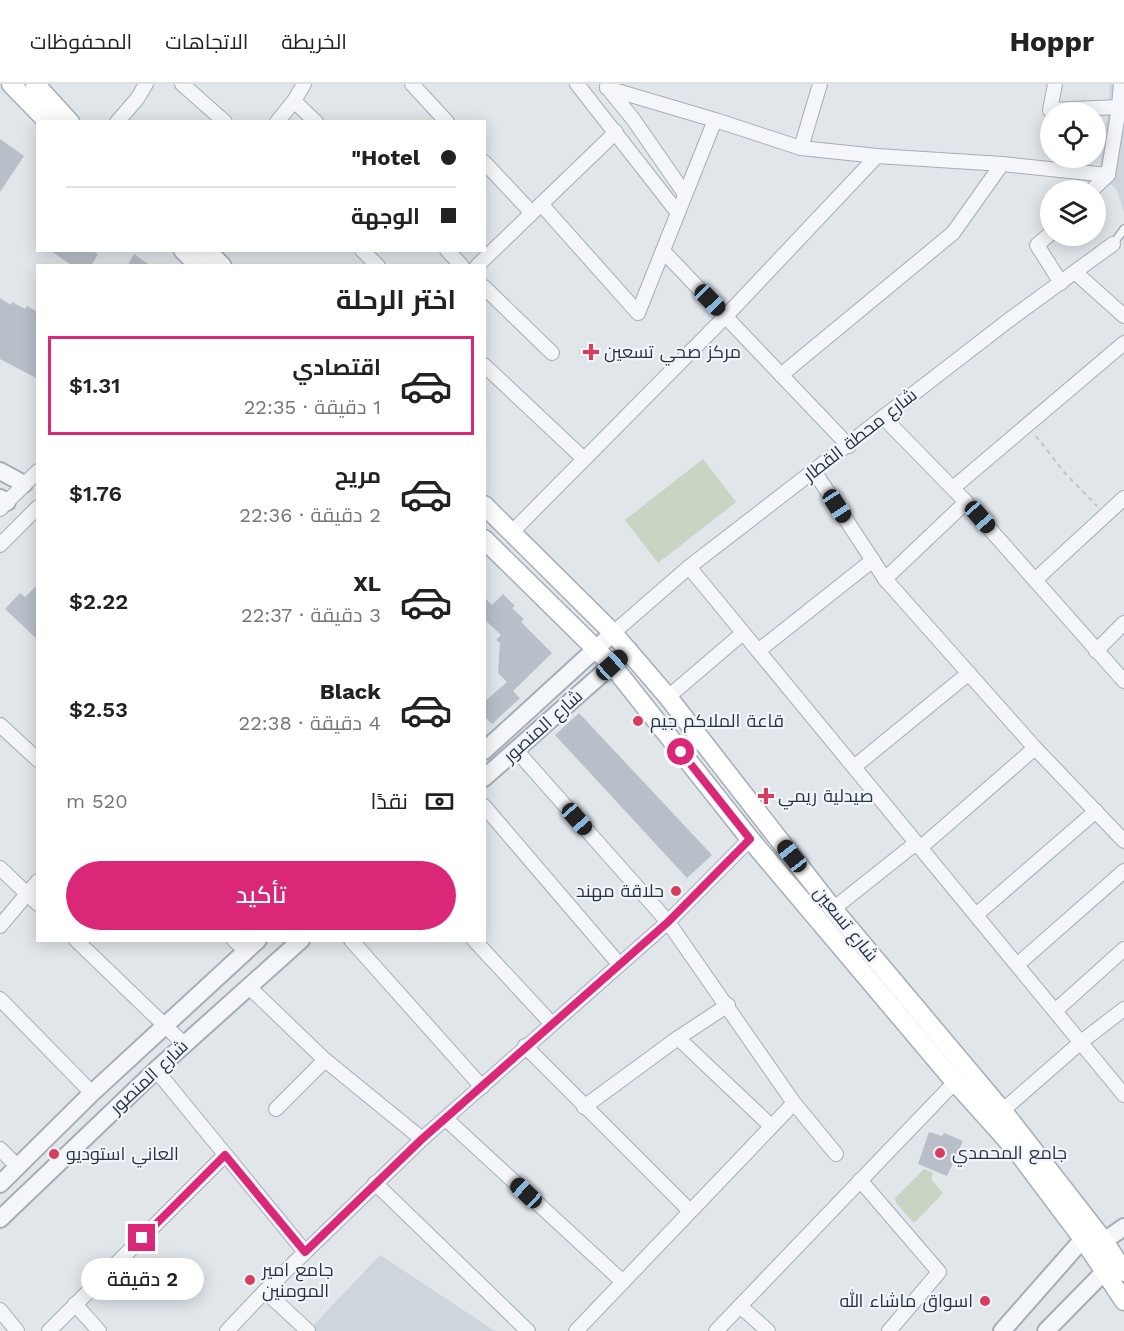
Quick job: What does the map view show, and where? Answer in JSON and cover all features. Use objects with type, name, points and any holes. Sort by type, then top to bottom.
[{"type":"main road","points":[[10,84],[46,120]]},
{"type":"main road","points":[[35,84],[68,120]]},
{"type":"main road","points":[[185,252],[197,264]]},
{"type":"main road","points":[[208,252],[220,264]]},
{"type":"main road","name":"شارع تسعين","points":[[486,507],[629,650],[833,909],[1002,1111],[1104,1241],[1118,1265],[1124,1301]]},
{"type":"main road","name":"شارع تسعين","points":[[486,541],[612,665],[750,839],[955,1082],[1017,1151],[1083,1239],[1118,1265]]},
{"type":"street","points":[[119,120],[137,99],[146,84]]},
{"type":"street","points":[[182,84],[223,120]]},
{"type":"street","points":[[279,120],[304,84]]},
{"type":"street","points":[[412,84],[445,120]]},
{"type":"street","points":[[577,84],[678,213]]},
{"type":"street","points":[[801,148],[820,84]]},
{"type":"street","points":[[1055,84],[1050,110],[1119,107]]},
{"type":"street","points":[[1103,180],[1108,175],[1121,84]]},
{"type":"street","points":[[606,86],[801,148],[1108,175]]},
{"type":"street","points":[[606,86],[633,119],[686,194]]},
{"type":"street","points":[[294,100],[313,120]]},
{"type":"street","points":[[486,164],[536,209],[638,314],[715,120]]},
{"type":"street","points":[[479,264],[616,132]]},
{"type":"street","points":[[512,531],[726,316],[877,156]]},
{"type":"street","points":[[781,375],[953,233],[1002,164]]},
{"type":"street","points":[[1040,242],[1037,245],[1062,283]]},
{"type":"street","name":"شارع محطة القطار","points":[[613,633],[689,567],[849,446],[1009,320],[1119,244]]},
{"type":"street","points":[[663,251],[849,446]]},
{"type":"street","points":[[364,252],[376,264]]},
{"type":"street","points":[[449,252],[460,264]]},
{"type":"street","points":[[1076,273],[1124,316]]},
{"type":"street","points":[[486,289],[552,353]]},
{"type":"street","points":[[952,488],[1124,343]]},
{"type":"street","points":[[486,367],[584,459]]},
{"type":"street","points":[[883,417],[966,502],[1124,681]]},
{"type":"street","points":[[0,471],[24,484]]},
{"type":"street","points":[[814,471],[885,579],[1035,748],[1124,841]]},
{"type":"street","points":[[2,503],[36,473]]},
{"type":"street","points":[[1035,580],[1124,498]]},
{"type":"street","points":[[885,579],[966,502]]},
{"type":"street","points":[[0,545],[36,509]]},
{"type":"street","points":[[758,651],[873,560]]},
{"type":"street","points":[[689,567],[1055,1011],[1122,1088]]},
{"type":"street","points":[[1096,651],[1124,623]]},
{"type":"street","name":"شارع المنصور","points":[[486,749],[613,633]]},
{"type":"street","points":[[668,697],[743,633]]},
{"type":"street","name":"شارع المنصور","points":[[486,776],[629,650]]},
{"type":"street","points":[[854,767],[969,674]]},
{"type":"street","points":[[0,725],[36,758]]},
{"type":"street","points":[[833,909],[918,845],[1035,748]]},
{"type":"street","points":[[516,750],[668,922],[728,1005],[794,1103],[836,1154]]},
{"type":"street","points":[[486,808],[619,964]]},
{"type":"street","points":[[976,915],[1096,811]]},
{"type":"street","points":[[227,1331],[375,1183],[525,1046],[668,922],[750,839]]},
{"type":"street","points":[[0,868],[36,902]]},
{"type":"street","points":[[1017,965],[1124,871]]},
{"type":"street","points":[[0,926],[36,883]]},
{"type":"street","points":[[78,942],[184,1044]]},
{"type":"street","name":"شارع المنصور","points":[[0,1219],[184,1044],[299,942]]},
{"type":"street","points":[[353,942],[482,1087]]},
{"type":"street","points":[[476,942],[551,1023]]},
{"type":"street","name":"شارع المنصور","points":[[0,1184],[92,1093],[165,1026],[246,944]]},
{"type":"street","points":[[1055,1011],[1124,949]]},
{"type":"street","points":[[248,986],[325,1060],[422,1139]]},
{"type":"street","points":[[0,999],[92,1093]]},
{"type":"street","points":[[584,1107],[678,1038],[728,1005]]},
{"type":"street","points":[[1002,1111],[1081,1042],[1124,1009]]},
{"type":"street","points":[[678,1038],[771,1126]]},
{"type":"street","points":[[525,1046],[690,1211]]},
{"type":"street","points":[[276,1108],[325,1060]]},
{"type":"street","points":[[156,1070],[305,1252]]},
{"type":"street","points":[[716,1331],[955,1082]]},
{"type":"street","points":[[576,1331],[794,1103]]},
{"type":"street","points":[[446,1119],[623,1282]]},
{"type":"street","points":[[0,1149],[18,1167]]},
{"type":"street","points":[[49,1331],[225,1155]]},
{"type":"street","points":[[860,1180],[939,1272],[889,1331]]},
{"type":"street","points":[[375,1183],[528,1331]]},
{"type":"street","points":[[1104,1241],[1124,1227]]},
{"type":"street","points":[[1002,1331],[1083,1239]]},
{"type":"street","points":[[1046,1331],[1118,1265]]},
{"type":"street","points":[[265,1291],[308,1331]]},
{"type":"street","points":[[75,1304],[99,1331]]},
{"type":"street","points":[[740,1306],[768,1331]]},
{"type":"street","points":[[0,1310],[17,1331]]},
{"type":"lane","points":[[1119,244],[1124,229]]},
{"type":"path","points":[[1028,425],[1064,472],[1105,515]]},
{"type":"shaded area","points":[[1110,84],[1124,84],[1124,212],[1116,189],[1098,175],[1099,168],[1106,168],[1106,126]]},
{"type":"shaded area","points":[[380,1255],[495,1331],[312,1331],[310,1329]]},
{"type":"green space","points":[[703,459],[736,502],[658,563],[625,520]]},
{"type":"green space","points":[[924,1169],[933,1173],[931,1179],[943,1193],[914,1223],[896,1203],[895,1198]]},
{"type":"building","points":[[0,139],[24,156],[0,192]]},
{"type":"building","points":[[52,252],[94,252],[98,254],[92,264],[70,264]]},
{"type":"building","points":[[134,254],[148,264],[128,264]]},
{"type":"building","points":[[0,298],[11,305],[12,302],[25,309],[27,306],[36,311],[36,378],[0,359]]},
{"type":"building","points":[[36,586],[36,638],[5,609],[20,593],[25,597]]},
{"type":"building","points":[[503,594],[515,606],[512,608],[524,619],[521,622],[552,653],[513,691],[520,698],[492,724],[486,718],[486,700],[507,682],[498,673],[500,643],[496,640],[501,635],[486,621],[486,599],[492,605]]},
{"type":"building","points":[[579,713],[712,855],[687,878],[555,735]]},
{"type":"building","name":"جامع المحمدي","points":[[929,1132],[942,1136],[944,1133],[963,1141],[947,1176],[918,1164]]},
{"type":"place","name":"مركز صحي تسعين","points":[[591,352]]},
{"type":"place","name":"قاعة الملاكم جيم","points":[[638,721]]},
{"type":"place","name":"صيدلية ريمي","points":[[766,796]]},
{"type":"place","name":"حلاقة مهند","points":[[676,891]]},
{"type":"place","name":"جامع المحمدي","points":[[940,1153]]},
{"type":"place","name":"العاني استوديو","points":[[54,1154]]},
{"type":"place","name":"جامع امير المومنين","points":[[250,1280]]},
{"type":"place","name":"اسواق ماشاء الله","points":[[985,1301]]},
{"type":"route","points":[[142,1238],[225,1155],[305,1252],[422,1139],[668,922],[750,839],[681,752]]}]
